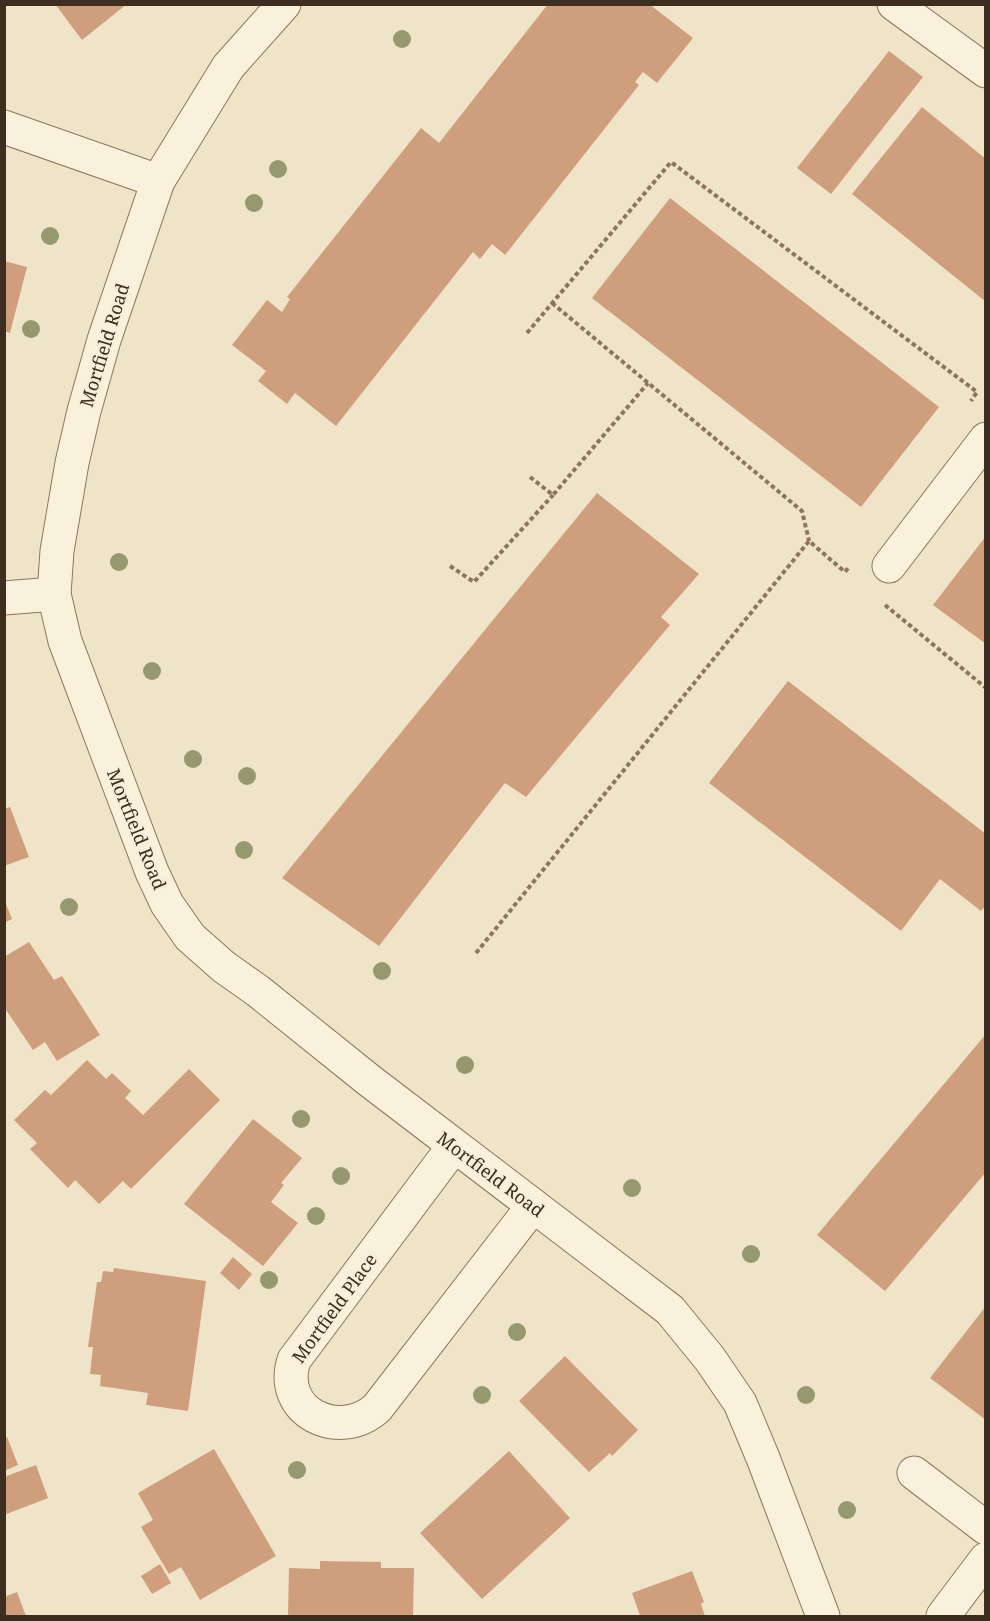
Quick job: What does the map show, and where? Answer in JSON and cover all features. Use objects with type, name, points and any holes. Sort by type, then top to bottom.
[{"type":"street","name":"Mortfield Road","points":[[284,4],[228,67],[158,181],[104,340],[72,463],[59,540],[54,594],[65,640],[152,872],[167,904],[190,937],[224,967],[454,1146],[670,1310],[710,1359],[740,1403],[823,1617]]},
{"type":"street","points":[[894,4],[986,71]]},
{"type":"street","points":[[4,127],[158,181]]},
{"type":"street","points":[[889,566],[986,439]]},
{"type":"street","points":[[4,598],[54,594]]},
{"type":"street","name":"Mortfield Place","points":[[454,1146],[294,1359],[290,1370],[294,1394],[308,1412],[323,1420],[337,1423],[353,1422],[367,1417],[377,1408],[533,1206]]},
{"type":"street","points":[[914,1473],[986,1528]]},
{"type":"street","points":[[943,1617],[986,1559]]},
{"type":"path","points":[[527,333],[671,162],[977,393],[970,402]]},
{"type":"path","points":[[552,303],[802,511],[809,541],[853,580]]},
{"type":"path","points":[[450,566],[474,582],[553,495],[648,383]]},
{"type":"path","points":[[530,477],[553,495]]},
{"type":"path","points":[[477,953],[809,541]]},
{"type":"path","points":[[844,572],[852,563]]},
{"type":"path","points":[[880,601],[986,688]]},
{"type":"building","points":[[55,4],[127,4],[82,40]]},
{"type":"building","points":[[548,4],[649,4],[693,38],[657,83],[643,72],[635,82],[639,85],[505,255],[492,244],[480,259],[473,252],[336,426],[295,393],[287,404],[258,381],[266,371],[232,345],[267,300],[282,312],[290,299],[287,297],[421,128],[439,143]]},
{"type":"building","points":[[889,51],[923,77],[831,194],[797,168]]},
{"type":"building","points":[[922,107],[986,159],[986,302],[852,194]]},
{"type":"building","points":[[670,198],[939,407],[861,507],[592,298]]},
{"type":"building","points":[[4,261],[27,267],[10,333],[4,331]]},
{"type":"building","points":[[597,493],[699,574],[661,617],[670,625],[526,797],[505,783],[379,946],[282,878]]},
{"type":"building","points":[[986,536],[986,644],[933,605]]},
{"type":"building","points":[[788,681],[986,834],[986,905],[981,911],[940,879],[901,931],[709,783]]},
{"type":"building","points":[[10,807],[29,857],[4,866],[4,809]]},
{"type":"building","points":[[4,899],[12,919],[4,923]]},
{"type":"building","points":[[29,942],[54,980],[62,976],[100,1035],[57,1061],[45,1042],[33,1050],[4,1007],[4,957]]},
{"type":"building","points":[[986,1034],[986,1172],[885,1291],[817,1235]]},
{"type":"building","points":[[87,1060],[106,1079],[112,1073],[131,1091],[125,1098],[143,1115],[189,1069],[220,1100],[131,1189],[123,1181],[99,1204],[75,1180],[68,1188],[30,1149],[37,1143],[14,1120],[45,1090],[51,1095]]},
{"type":"building","points":[[253,1119],[302,1158],[281,1183],[284,1185],[271,1202],[298,1223],[263,1266],[184,1204]]},
{"type":"building","points":[[233,1257],[252,1274],[239,1290],[220,1273]]},
{"type":"building","points":[[114,1268],[206,1281],[188,1411],[146,1405],[148,1393],[100,1386],[101,1375],[90,1374],[93,1347],[88,1347],[97,1282],[101,1282],[103,1271],[113,1272]]},
{"type":"building","points":[[986,1306],[986,1420],[930,1378]]},
{"type":"building","points":[[565,1356],[638,1430],[612,1456],[610,1453],[589,1472],[519,1401]]},
{"type":"building","points":[[7,1437],[18,1465],[4,1471],[4,1438]]},
{"type":"building","points":[[214,1449],[276,1556],[200,1600],[181,1567],[169,1574],[141,1527],[153,1520],[138,1493]]},
{"type":"building","points":[[509,1451],[570,1518],[482,1599],[420,1533]]},
{"type":"building","points":[[36,1465],[48,1498],[4,1515],[4,1477]]},
{"type":"building","points":[[320,1561],[381,1562],[381,1568],[414,1568],[413,1616],[288,1616],[289,1568],[320,1569]]},
{"type":"building","points":[[160,1564],[171,1583],[152,1594],[141,1576]]},
{"type":"building","points":[[692,1571],[704,1602],[701,1604],[705,1616],[640,1616],[632,1593]]},
{"type":"building","points":[[17,1592],[26,1616],[4,1616],[4,1597]]}]
